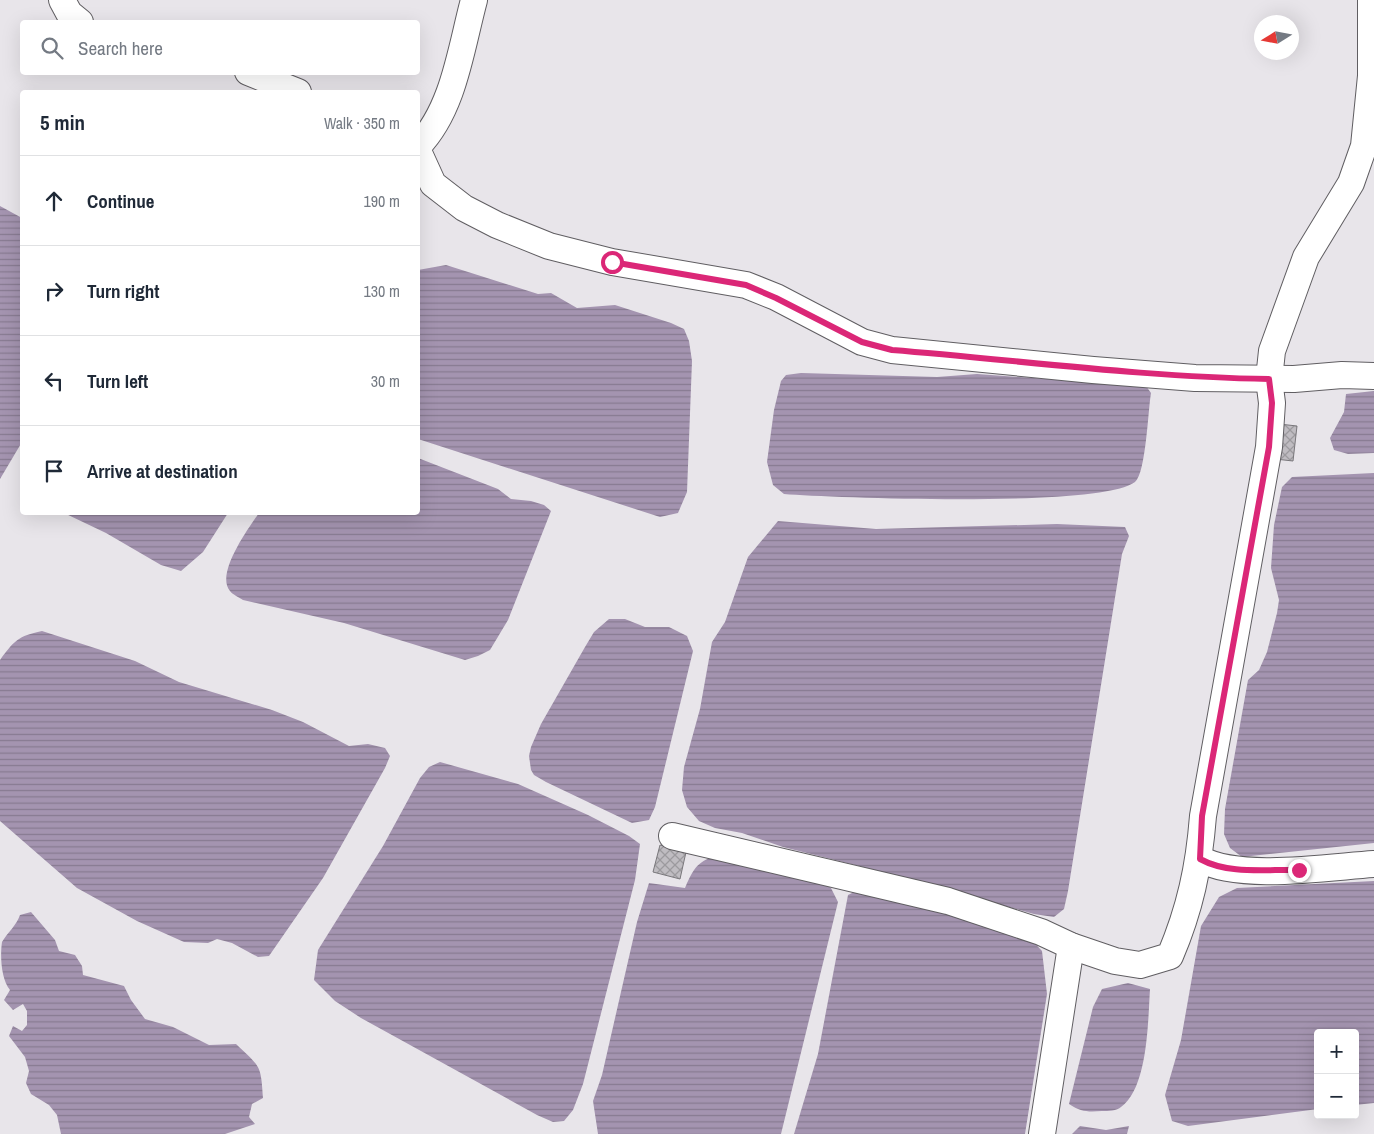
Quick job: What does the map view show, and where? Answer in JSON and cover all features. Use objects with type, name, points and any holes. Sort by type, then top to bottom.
[{"type":"street","points":[[62,0],[69,13],[78,20]]},
{"type":"street","points":[[420,144],[429,135],[447,99],[474,0]]},
{"type":"street","points":[[672,836],[948,901],[1041,932],[1071,946],[1114,961],[1140,965],[1170,956],[1180,932],[1200,859],[1202,816],[1269,447],[1272,403],[1269,379],[1272,351],[1306,257],[1351,183],[1364,146],[1371,76],[1371,0]]},
{"type":"street","points":[[256,75],[293,90]]},
{"type":"street","points":[[420,155],[434,184],[464,208],[497,225],[548,246],[612,262],[746,285],[776,298],[862,342],[892,350],[1195,378],[1269,379],[1342,374],[1374,376]]},
{"type":"street","points":[[1200,859],[1212,866],[1234,869],[1299,870],[1374,864]]},
{"type":"street","points":[[1042,1134],[1071,946]]},
{"type":"shaded area","points":[[0,206],[20,217],[20,445],[0,479]]},
{"type":"shaded area","points":[[446,265],[538,294],[551,293],[577,308],[615,305],[684,329],[689,341],[692,361],[687,492],[678,513],[660,517],[420,440],[420,270]]},
{"type":"shaded area","points":[[801,373],[937,377],[977,374],[1146,386],[1151,393],[1142,467],[1135,482],[1112,490],[1073,495],[1023,498],[910,499],[784,494],[773,485],[767,462],[774,410],[781,381],[786,375]]},
{"type":"shaded area","points":[[1374,391],[1374,453],[1348,454],[1334,450],[1330,438],[1344,412],[1346,394]]},
{"type":"shaded area","points":[[420,459],[498,489],[511,499],[531,501],[544,505],[551,511],[508,620],[490,650],[465,660],[344,623],[243,600],[230,591],[227,583],[230,563],[241,539],[258,515],[420,515]]},
{"type":"shaded area","points":[[1374,473],[1374,843],[1242,857],[1230,848],[1224,834],[1225,809],[1248,680],[1259,670],[1267,652],[1277,613],[1279,600],[1271,568],[1274,525],[1282,487],[1292,477]]},
{"type":"shaded area","points":[[68,515],[227,515],[203,552],[181,571],[161,565],[106,533]]},
{"type":"shaded area","points":[[778,521],[876,529],[1057,524],[1125,527],[1129,536],[1122,554],[1068,891],[1064,909],[1054,917],[1034,914],[911,879],[783,847],[742,833],[715,828],[699,821],[687,807],[682,790],[684,767],[700,709],[712,642],[725,622],[748,557]]},
{"type":"shaded area","points":[[609,619],[625,619],[645,627],[669,627],[687,636],[693,651],[655,807],[649,820],[632,823],[534,775],[531,770],[529,756],[541,724],[585,647],[594,632]]},
{"type":"shaded area","points":[[42,631],[135,661],[179,682],[272,710],[303,722],[349,746],[368,744],[385,748],[390,756],[385,768],[323,878],[269,956],[258,957],[232,943],[217,939],[208,943],[184,942],[137,921],[77,888],[0,821],[0,660],[17,640]]},
{"type":"shaded area","points":[[440,762],[518,784],[588,815],[629,836],[640,844],[635,880],[583,1084],[573,1110],[564,1121],[553,1122],[537,1115],[361,1018],[335,1001],[314,980],[318,950],[383,846],[420,778],[429,767]]},
{"type":"shaded area","points":[[711,858],[822,882],[831,888],[838,902],[781,1134],[598,1134],[593,1101],[602,1075],[637,922],[649,883],[685,888],[692,873],[701,862]]},
{"type":"shaded area","points":[[1374,881],[1374,1103],[1359,1105],[1359,1029],[1314,1029],[1314,1110],[1188,1126],[1172,1121],[1165,1095],[1181,1040],[1201,926],[1219,897],[1237,888]]},
{"type":"shaded area","points":[[856,891],[1008,926],[1028,936],[1042,951],[1047,994],[1025,1134],[794,1134],[818,1054],[848,895]]},
{"type":"shaded area","points":[[31,912],[55,940],[59,951],[75,955],[82,966],[83,975],[124,986],[131,1000],[145,1019],[173,1027],[209,1045],[236,1044],[255,1062],[260,1072],[263,1098],[252,1104],[249,1117],[255,1124],[225,1134],[61,1134],[57,1115],[49,1105],[31,1094],[26,1083],[29,1071],[25,1057],[9,1036],[13,1026],[22,1031],[27,1025],[27,1011],[23,1004],[13,1010],[4,1000],[10,990],[2,967],[2,942],[20,915]]},
{"type":"shaded area","points":[[1128,983],[1150,989],[1145,1052],[1137,1085],[1130,1098],[1117,1109],[1110,1111],[1085,1111],[1077,1109],[1069,1104],[1093,1007],[1102,989]]},
{"type":"shaded area","points":[[1080,1126],[1106,1130],[1129,1126],[1127,1134],[1072,1134]]},
{"type":"building","points":[[1279,424],[1297,426],[1293,461],[1275,459]]},
{"type":"building","points":[[660,845],[686,852],[680,879],[653,872]]},
{"type":"route","points":[[612,262],[746,285],[776,298],[862,342],[892,350],[1195,378],[1269,379],[1272,403],[1269,447],[1202,816],[1200,859],[1212,866],[1234,869],[1299,870]]}]
